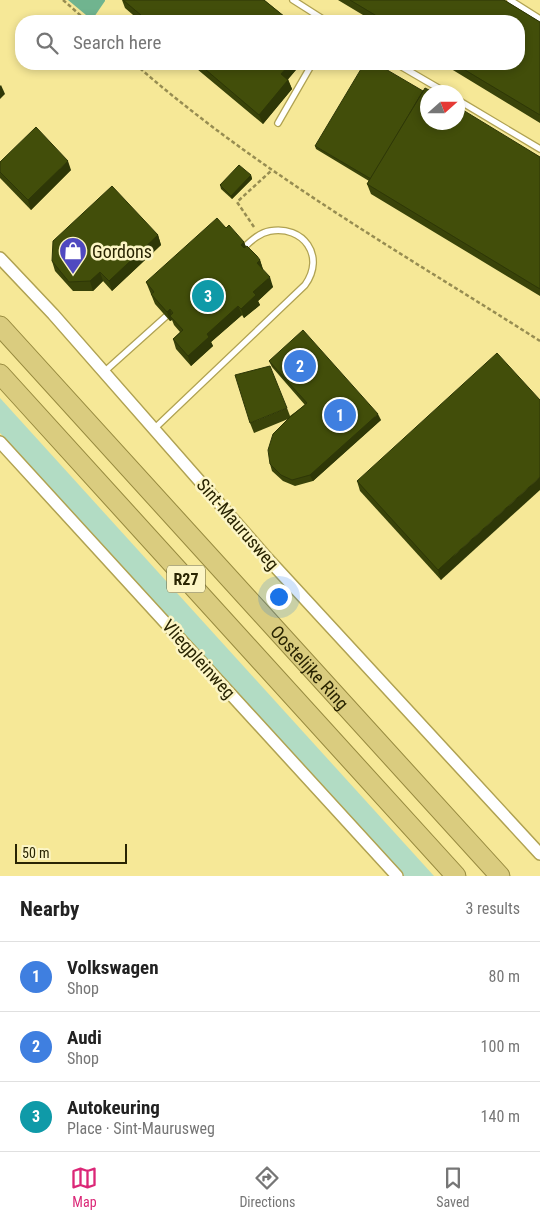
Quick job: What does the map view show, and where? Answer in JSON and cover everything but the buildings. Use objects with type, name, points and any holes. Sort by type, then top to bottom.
[{"type":"highway","name":"Oostelijke Ring","points":[[0,326],[500,876]]},
{"type":"highway","name":"Oostelijke Ring","points":[[0,374],[456,876]]},
{"type":"street","name":"Sint-Maurusweg","points":[[0,258],[104,372],[268,559],[540,854]]},
{"type":"street","name":"Vliegpleinweg","points":[[0,442],[397,876]]},
{"type":"lane","points":[[293,0],[317,15]]},
{"type":"lane","points":[[510,0],[540,19]]},
{"type":"lane","points":[[278,123],[309,70]]},
{"type":"lane","points":[[407,70],[433,85]]},
{"type":"lane","points":[[465,104],[540,149]]},
{"type":"lane","points":[[154,429],[310,277],[314,269],[314,256],[308,245],[283,231],[269,231],[259,235],[237,254]]},
{"type":"lane","points":[[104,372],[180,304]]},
{"type":"path","points":[[63,0],[80,15]]},
{"type":"path","points":[[142,70],[222,134],[272,170],[540,340]]},
{"type":"path","points":[[259,235],[237,202],[272,170]]},
{"type":"green space","points":[[68,0],[105,0],[95,15],[86,15]]},
{"type":"green space","points":[[0,398],[434,876],[404,876],[0,433]]},
{"type":"place","name":"Gordons","points":[[73,275]]},
{"type":"place","name":"Autokeuring","points":[[208,296]]},
{"type":"place","name":"Audi","points":[[300,366]]},
{"type":"place","name":"Volkswagen","points":[[340,415]]}]
